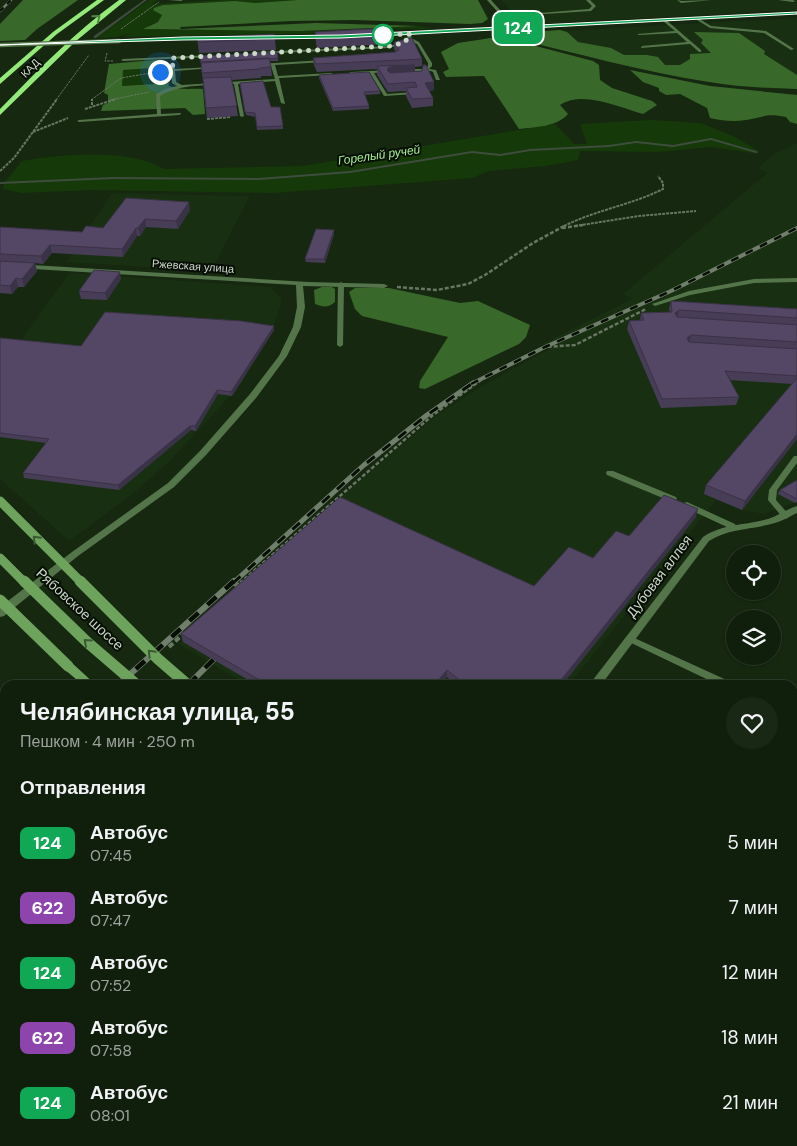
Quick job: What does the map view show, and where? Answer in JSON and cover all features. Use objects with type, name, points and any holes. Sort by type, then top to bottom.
[{"type":"highway","name":"КАД","points":[[0,82],[55,32],[101,0]]},
{"type":"highway","name":"КАД","points":[[0,113],[69,42],[123,0]]},
{"type":"main road","points":[[0,501],[158,659],[182,680]]},
{"type":"main road","name":"Рябовское шоссе","points":[[0,558],[87,642],[131,680]]},
{"type":"main road","points":[[0,600],[85,680]]},
{"type":"street","points":[[489,0],[515,28]]},
{"type":"street","points":[[376,35],[409,36],[515,28],[797,13]]},
{"type":"street","points":[[258,37],[332,37]]},
{"type":"street","points":[[0,45],[220,38]]},
{"type":"street","name":"Ржевская улица","points":[[0,265],[299,283],[384,286]]},
{"type":"street","points":[[0,613],[75,554],[146,504],[171,484],[203,453],[253,396],[283,356],[297,327],[301,307],[299,283]]},
{"type":"street","name":"Дубовая аллея","points":[[599,680],[706,539],[716,531],[732,526],[767,522],[786,516],[797,508]]},
{"type":"lane","points":[[170,0],[181,0]]},
{"type":"lane","points":[[529,14],[590,10],[594,6],[588,0]]},
{"type":"lane","points":[[679,0],[681,2],[710,0]]},
{"type":"lane","points":[[780,0],[793,1]]},
{"type":"lane","points":[[698,18],[710,28],[765,32],[792,49]]},
{"type":"lane","points":[[664,20],[700,51]]},
{"type":"lane","points":[[639,34],[678,32]]},
{"type":"lane","points":[[249,54],[389,46],[403,43],[409,36],[418,43],[430,64],[426,69]]},
{"type":"lane","points":[[642,47],[690,43]]},
{"type":"lane","points":[[389,46],[392,52]]},
{"type":"lane","points":[[123,60],[221,55]]},
{"type":"lane","points":[[172,58],[174,83],[181,86]]},
{"type":"lane","points":[[255,65],[327,61]]},
{"type":"lane","points":[[274,64],[283,103]]},
{"type":"lane","points":[[173,70],[219,67]]},
{"type":"lane","points":[[348,73],[426,69],[434,71],[438,79]]},
{"type":"lane","points":[[418,70],[421,76]]},
{"type":"lane","points":[[371,72],[386,95],[414,93]]},
{"type":"lane","points":[[159,116],[158,96],[167,90],[181,86],[340,74]]},
{"type":"lane","points":[[236,83],[242,116]]},
{"type":"lane","points":[[79,121],[179,114]]},
{"type":"lane","points":[[655,304],[689,293],[754,281],[797,280]]},
{"type":"lane","points":[[340,345],[341,284]]},
{"type":"lane","points":[[786,516],[772,500],[773,490],[797,458]]},
{"type":"lane","points":[[786,473],[797,467]]},
{"type":"lane","points":[[610,473],[732,526]]},
{"type":"lane","points":[[630,639],[717,680]]},
{"type":"path","points":[[119,31],[152,6],[163,1]]},
{"type":"path","points":[[1,169],[14,158],[91,53]]},
{"type":"path","points":[[92,105],[91,100],[121,78],[173,70]]},
{"type":"path","points":[[207,119],[242,116]]},
{"type":"path","points":[[384,286],[450,289],[466,285],[489,273],[518,252],[559,229],[611,206],[652,196],[663,189],[663,183],[658,176]]},
{"type":"path","points":[[559,229],[638,216],[696,211]]},
{"type":"path","points":[[234,589],[433,415],[481,380],[545,347],[575,345],[655,304]]},
{"type":"path","points":[[162,653],[191,628]]},
{"type":"shaded area","points":[[149,0],[158,0],[152,4],[224,0],[298,0],[163,5],[162,15],[158,22],[149,25],[156,30],[257,29],[300,31],[419,26],[434,29],[373,29],[345,33],[123,37],[132,33],[116,37],[97,38]]},
{"type":"shaded area","points":[[501,0],[797,0],[797,10],[533,24],[530,20],[521,21]]},
{"type":"shaded area","points":[[797,18],[797,85],[673,70],[524,33]]},
{"type":"shaded area","points":[[168,67],[170,83],[122,86],[122,70]]},
{"type":"shaded area","points":[[652,120],[701,123],[733,136],[759,151],[753,153],[711,147],[658,152],[580,151],[578,160],[546,166],[488,171],[473,178],[274,193],[91,190],[21,193],[3,189],[4,183],[22,161],[56,156],[114,155],[150,162],[164,169],[302,166],[555,124],[574,144],[587,144],[580,124]]},
{"type":"shaded area","points":[[797,143],[797,502],[763,514],[742,510],[716,500],[573,680],[239,680],[179,644],[340,504],[335,502],[437,415],[480,387],[549,349],[542,344],[632,299],[623,294],[767,173],[758,168],[774,154]]},
{"type":"shaded area","points":[[112,193],[250,196],[211,271],[66,262]]},
{"type":"shaded area","points":[[69,273],[271,287],[282,300],[273,327],[241,384],[169,462],[130,496],[69,541],[0,479],[0,341],[57,344],[21,340]]},
{"type":"green space","points":[[23,0],[78,0],[37,29],[25,40],[0,41],[0,24]]},
{"type":"green space","points":[[298,0],[478,0],[488,19],[482,23],[470,24],[355,20],[291,21],[180,27],[181,29],[316,23],[419,26],[300,31],[143,29],[158,22],[162,15],[153,10],[163,5]]},
{"type":"green space","points":[[560,30],[567,32],[578,42],[611,48],[624,55],[658,57],[665,65],[680,65],[690,59],[690,54],[711,53],[701,43],[703,40],[694,32],[739,33],[765,51],[764,54],[797,75],[797,89],[731,85],[683,78],[606,61],[504,36],[503,34]]},
{"type":"green space","points":[[491,38],[509,39],[593,61],[599,65],[600,80],[612,88],[652,101],[657,105],[643,114],[601,101],[579,99],[560,105],[568,114],[558,122],[545,126],[519,129],[484,76],[446,77],[443,72],[449,69],[441,52],[458,43]]},
{"type":"green space","points":[[154,60],[166,61],[168,67],[123,70],[122,86],[170,83],[168,85],[176,88],[203,89],[205,114],[193,115],[185,108],[101,111],[103,105],[108,103],[108,95],[104,93],[109,64]]},
{"type":"green space","points":[[630,70],[710,86],[797,95],[797,124],[790,122],[786,117],[774,115],[737,121],[710,118],[707,108],[680,94],[666,95],[659,91],[659,88],[643,82]]},
{"type":"green space","points":[[322,287],[332,287],[335,289],[335,302],[328,306],[315,304],[314,290]]},
{"type":"green space","points":[[355,288],[389,288],[460,303],[478,301],[530,325],[526,337],[519,344],[425,389],[419,388],[420,381],[448,337],[362,316],[355,309],[349,292]]},
{"type":"building","points":[[388,28],[390,33],[317,37],[315,32]]},
{"type":"building","points":[[274,34],[275,39],[198,42],[197,38]]},
{"type":"building","points":[[412,38],[422,59],[316,64],[313,58],[395,52],[399,50],[394,42]]},
{"type":"building","points":[[277,52],[278,58],[201,63],[200,56]]},
{"type":"building","points":[[269,58],[271,67],[202,73],[201,62]]},
{"type":"building","points":[[415,65],[389,67],[387,70],[390,73],[422,71],[423,65],[426,65],[434,82],[425,83],[433,98],[412,99],[406,88],[417,87],[415,82],[388,84],[377,66]]},
{"type":"building","points":[[369,72],[380,91],[364,92],[369,106],[333,108],[319,75]]},
{"type":"building","points":[[231,77],[237,106],[206,108],[203,78]]},
{"type":"building","points":[[263,81],[271,107],[280,107],[283,126],[257,127],[255,113],[245,112],[240,83]]},
{"type":"building","points":[[126,198],[189,202],[176,221],[145,219],[136,228],[122,249],[50,245],[41,256],[0,254],[0,227],[82,232],[86,226],[103,228]]},
{"type":"building","points":[[316,229],[334,230],[324,259],[305,259]]},
{"type":"building","points":[[0,261],[35,263],[22,279],[16,278],[10,286],[0,285]]},
{"type":"building","points":[[94,270],[120,272],[105,293],[79,291]]},
{"type":"building","points":[[671,301],[797,309],[797,318],[679,310],[675,313],[677,317],[797,325],[797,342],[691,335],[687,338],[689,342],[797,349],[797,376],[725,371],[739,397],[662,399],[629,321],[644,320],[641,313],[672,312]]},
{"type":"building","points":[[105,312],[241,321],[274,326],[231,392],[217,390],[195,426],[190,426],[118,485],[23,473],[49,439],[0,433],[0,338],[81,346]]},
{"type":"building","points":[[797,378],[797,434],[745,501],[706,485]]},
{"type":"building","points":[[797,480],[797,499],[780,490]]},
{"type":"building","points":[[664,495],[698,509],[561,680],[460,680],[447,670],[438,680],[259,680],[181,634],[340,497],[534,586],[569,547],[593,558],[616,531],[629,536]]},
{"type":"waterway","points":[[95,37],[146,0]]},
{"type":"waterway","name":"Горелый ручей","points":[[0,183],[113,178],[259,179],[350,172],[472,152],[500,155],[530,150],[609,146],[636,142],[673,146],[711,139],[757,152]]},
{"type":"railway","points":[[0,11],[11,0]]},
{"type":"railway","points":[[473,383],[545,347],[671,291],[797,228]]},
{"type":"railway","points":[[233,583],[364,465],[427,415],[473,383]]},
{"type":"railway","points":[[124,680],[234,581]]},
{"type":"railway","points":[[193,680],[220,653]]},
{"type":"bus line","name":"124","points":[[0,45],[182,38],[341,37],[797,13]]},
{"type":"route","points":[[160,72],[173,70],[172,58],[389,46],[403,43],[410,37],[410,34],[383,35]]}]
